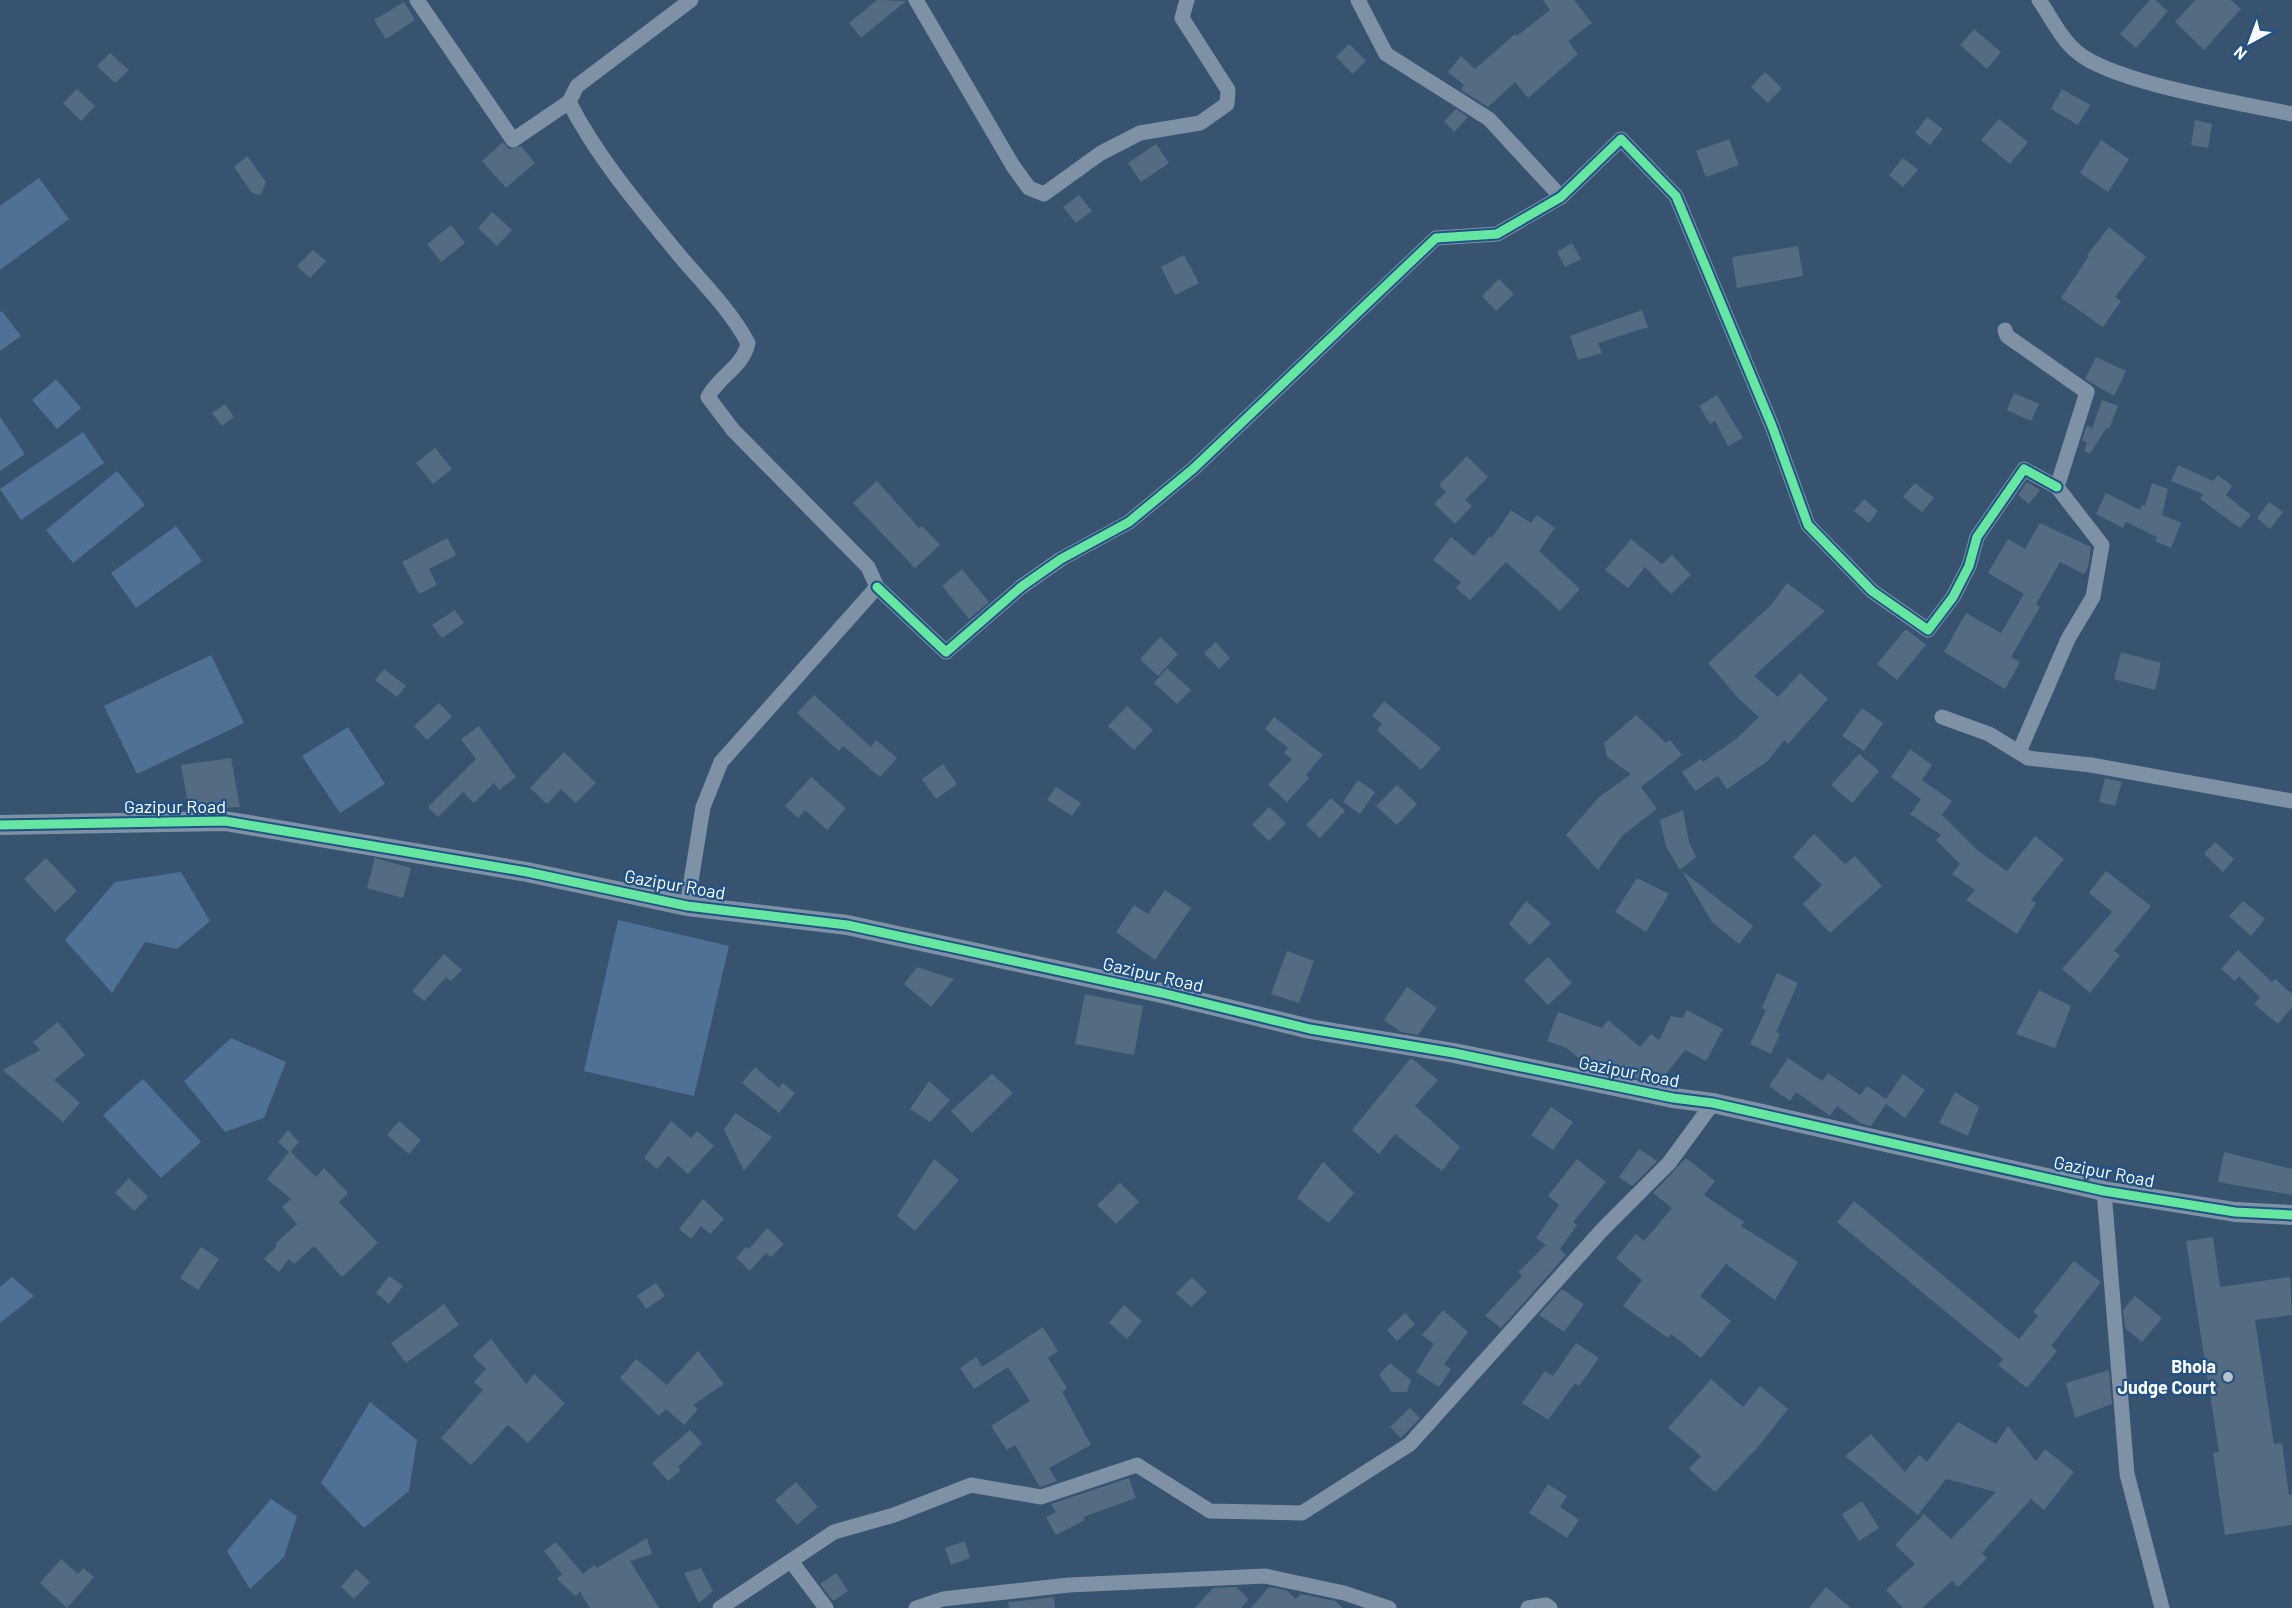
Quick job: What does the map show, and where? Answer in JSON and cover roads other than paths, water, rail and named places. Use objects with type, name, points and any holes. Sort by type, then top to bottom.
[{"type":"street","points":[[417,0],[513,140],[569,102],[577,86],[691,0]]},
{"type":"street","points":[[916,0],[1013,166],[1029,188],[1044,194],[1101,153],[1140,133],[1200,123],[1227,104],[1228,90],[1182,18],[1186,0]]},
{"type":"street","points":[[1358,0],[1386,54],[1489,119],[1561,197]]},
{"type":"street","points":[[2039,0],[2067,42],[2078,54],[2109,69],[2161,85],[2292,114]]},
{"type":"street","points":[[569,102],[587,136],[676,251],[738,325],[748,343],[746,354],[739,364],[714,386],[708,397],[733,430],[868,567],[877,587],[946,652],[1021,587],[1061,560],[1129,522],[1193,469],[1436,238],[1497,234],[1561,197],[1621,140],[1676,196],[1772,426],[1808,525],[1872,591],[1928,630],[1953,597],[1969,566],[1977,537],[2024,468],[2057,487],[2102,545],[2093,597],[2068,639],[2019,752]]},
{"type":"street","points":[[2005,330],[2007,336],[2087,392],[2057,487]]},
{"type":"street","points":[[687,906],[703,807],[721,762],[877,587]]},
{"type":"street","points":[[1942,717],[1989,734],[2028,758],[2091,765],[2292,801]]},
{"type":"street","name":"Gazipur Road","points":[[0,825],[225,821],[527,872],[687,906],[847,925],[1162,993],[1310,1029],[1454,1053],[1673,1098],[1713,1103],[2104,1191],[2235,1212],[2292,1215]]},
{"type":"street","points":[[720,1608],[834,1532],[894,1515],[971,1485],[1041,1497],[1137,1465],[1210,1511],[1302,1513],[1410,1444],[1603,1229],[1669,1163],[1713,1103]]},
{"type":"street","points":[[2104,1191],[2127,1474],[2162,1608]]},
{"type":"street","points":[[791,1561],[826,1608]]},
{"type":"street","points":[[916,1608],[943,1599],[1069,1585],[1265,1576],[1344,1593],[1389,1608]]},
{"type":"street","points":[[1528,1608],[1546,1605],[1550,1608]]},
{"type":"water","points":[[39,178],[69,219],[0,270],[0,206]]},
{"type":"water","points":[[2,311],[21,336],[0,351],[0,312]]},
{"type":"water","points":[[56,379],[81,408],[57,429],[32,400]]},
{"type":"water","points":[[0,417],[25,454],[0,471]]},
{"type":"water","points":[[83,432],[104,463],[21,520],[0,489]]},
{"type":"water","points":[[117,471],[145,505],[73,563],[46,530]]},
{"type":"water","points":[[176,526],[202,561],[136,608],[111,573]]},
{"type":"water","points":[[211,655],[244,723],[137,774],[104,706]]},
{"type":"water","points":[[348,727],[385,784],[340,813],[302,756]]},
{"type":"water","points":[[181,872],[210,921],[177,949],[145,942],[112,993],[65,940],[115,882]]},
{"type":"water","points":[[618,920],[729,946],[694,1096],[584,1071]]},
{"type":"water","points":[[231,1038],[286,1062],[264,1118],[225,1132],[184,1081]]},
{"type":"water","points":[[143,1079],[201,1142],[161,1178],[103,1115]]},
{"type":"water","points":[[12,1277],[34,1296],[0,1323],[0,1287]]},
{"type":"water","points":[[370,1402],[417,1440],[409,1491],[364,1528],[321,1483]]},
{"type":"water","points":[[271,1499],[297,1516],[284,1557],[250,1589],[227,1551]]},
{"type":"place","name":"Bhola Judge Court","points":[[2228,1377]]}]
